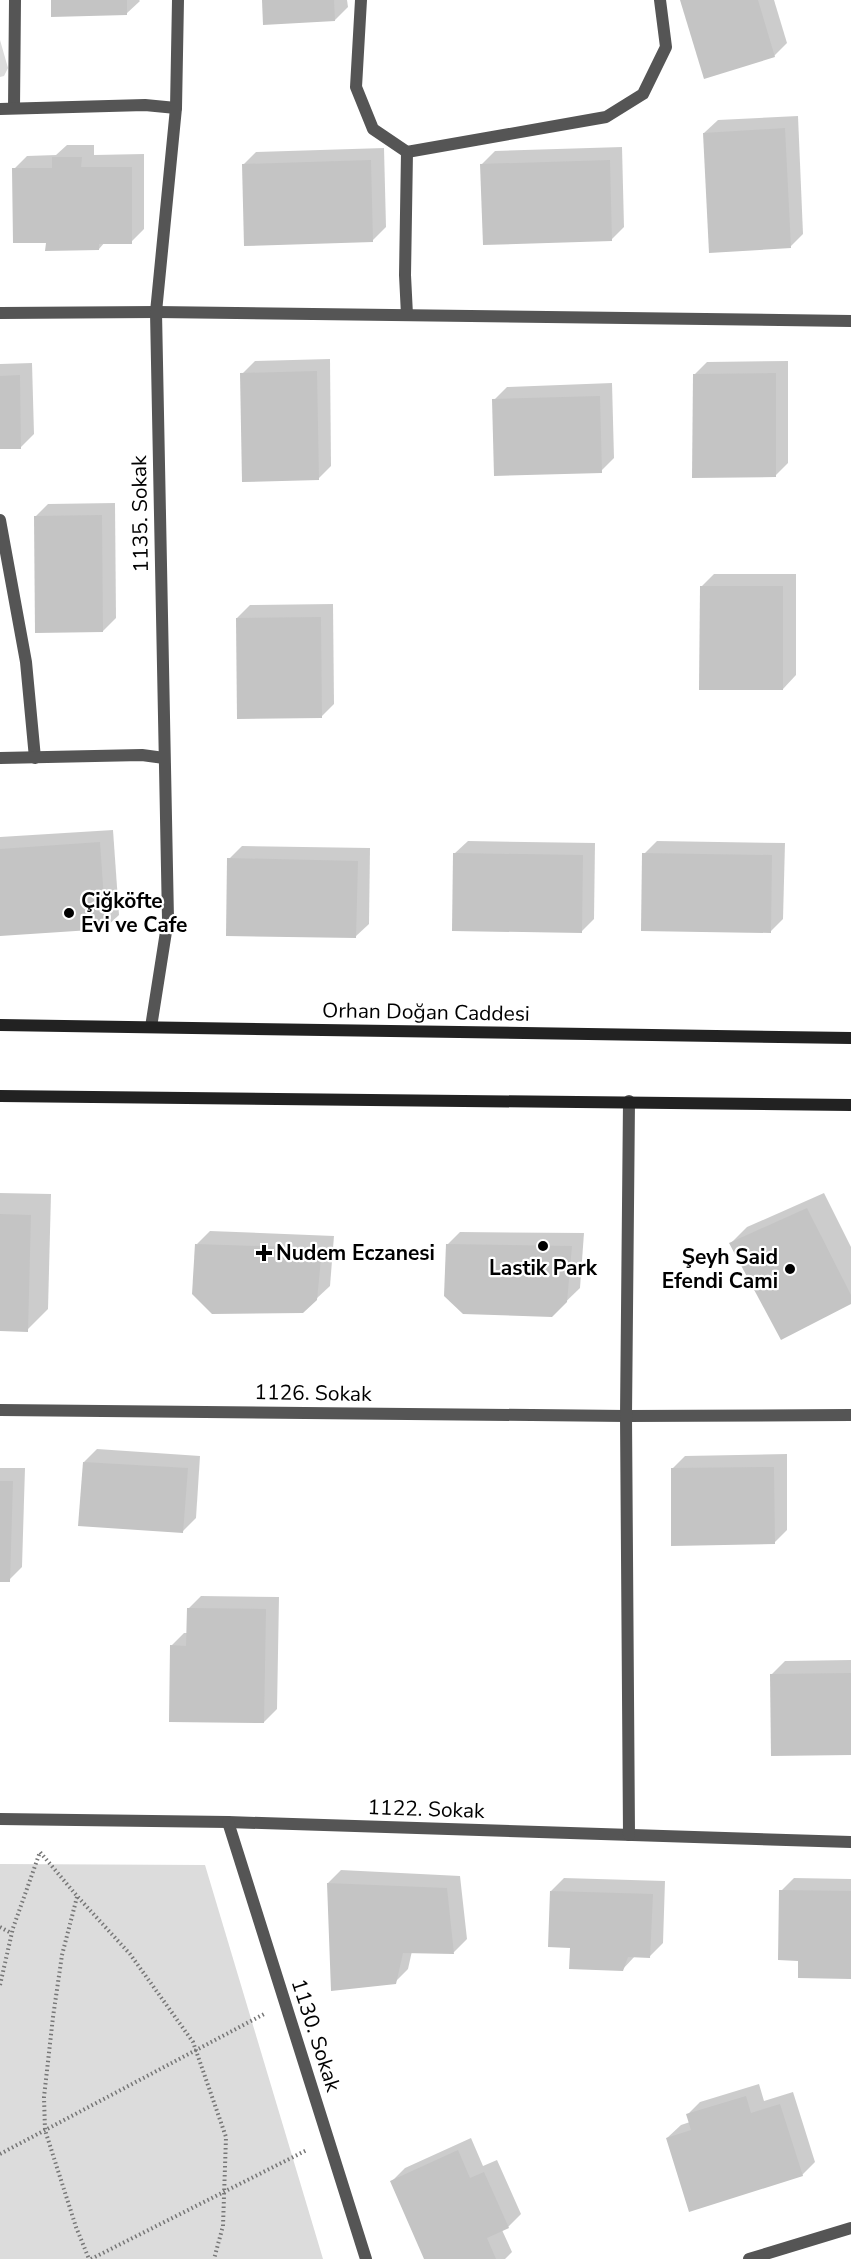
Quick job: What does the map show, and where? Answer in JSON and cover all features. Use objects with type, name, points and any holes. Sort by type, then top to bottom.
[{"type":"main road","name":"Orhan Doğan Caddesi","points":[[0,1025],[851,1038]]},
{"type":"main road","points":[[0,1096],[851,1105]]},
{"type":"street","points":[[14,108],[15,0]]},
{"type":"street","name":"1135. Sokak","points":[[151,1027],[168,919],[156,312],[177,108],[178,0]]},
{"type":"street","points":[[361,0],[356,87],[373,129],[407,152],[606,117],[643,94],[666,46],[660,0]]},
{"type":"street","points":[[0,109],[145,105],[177,108]]},
{"type":"street","points":[[407,152],[405,275],[407,315]]},
{"type":"street","points":[[0,313],[156,312],[851,321]]},
{"type":"street","points":[[0,520],[26,662],[35,758]]},
{"type":"street","points":[[0,758],[142,755],[164,758]]},
{"type":"street","points":[[629,1101],[626,1416],[629,1835]]},
{"type":"street","name":"1126. Sokak","points":[[0,1410],[626,1416],[851,1415]]},
{"type":"street","name":"1122. Sokak","points":[[0,1819],[228,1822],[851,1842]]},
{"type":"street","name":"1130. Sokak","points":[[228,1822],[366,2259]]},
{"type":"street","points":[[749,2259],[851,2228]]},
{"type":"path","points":[[0,1985],[11,1933],[40,1852],[130,1954],[193,2042],[226,2137],[223,2226],[214,2259]]},
{"type":"path","points":[[77,1896],[62,1955],[53,2018],[44,2097],[45,2130],[76,2227],[90,2259],[328,2139]]},
{"type":"path","points":[[0,1927],[11,1933]]},
{"type":"path","points":[[0,2154],[285,2003]]},
{"type":"shaded area","points":[[0,40],[8,68],[4,76],[0,77]]},
{"type":"shaded area","points":[[0,1864],[205,1865],[323,2259],[0,2259]]},
{"type":"building","points":[[51,0],[127,0],[127,15],[51,17]]},
{"type":"building","points":[[262,0],[334,0],[335,21],[263,25]]},
{"type":"building","points":[[680,0],[758,0],[775,57],[704,79]]},
{"type":"building","points":[[785,128],[791,248],[709,253],[703,133]]},
{"type":"building","points":[[52,157],[82,157],[81,167],[132,167],[132,244],[99,244],[99,250],[45,251],[46,243],[13,243],[12,168],[52,168]]},
{"type":"building","points":[[371,160],[373,242],[244,246],[242,164]]},
{"type":"building","points":[[610,160],[612,241],[483,245],[480,164]]},
{"type":"building","points":[[317,371],[319,480],[242,482],[240,373]]},
{"type":"building","points":[[776,373],[776,477],[692,478],[693,374]]},
{"type":"building","points":[[20,375],[21,449],[0,449],[0,376]]},
{"type":"building","points":[[600,396],[602,473],[494,476],[492,399]]},
{"type":"building","points":[[102,515],[103,632],[35,633],[34,516]]},
{"type":"building","points":[[700,586],[783,586],[783,690],[699,690]]},
{"type":"building","points":[[321,617],[322,718],[237,719],[236,618]]},
{"type":"building","points":[[100,842],[106,929],[0,936],[0,849]]},
{"type":"building","points":[[453,853],[583,855],[582,933],[452,931]]},
{"type":"building","points":[[642,853],[772,855],[771,933],[641,931]]},
{"type":"building","points":[[227,858],[358,861],[356,938],[226,936]]},
{"type":"building","name":"Şeyh Said Efendi Cami","points":[[807,1208],[851,1295],[851,1304],[781,1340],[729,1243]]},
{"type":"building","points":[[0,1214],[31,1215],[28,1332],[0,1331]]},
{"type":"building","points":[[195,1244],[322,1248],[317,1300],[303,1313],[212,1314],[192,1294]]},
{"type":"building","points":[[446,1244],[572,1246],[567,1302],[552,1317],[463,1314],[444,1296]]},
{"type":"building","points":[[83,1462],[188,1468],[183,1533],[78,1526]]},
{"type":"building","points":[[774,1467],[775,1544],[671,1546],[671,1468]]},
{"type":"building","points":[[0,1481],[13,1481],[10,1582],[0,1582]]},
{"type":"building","points":[[187,1608],[266,1609],[264,1723],[169,1722],[170,1645],[186,1646]]},
{"type":"building","points":[[851,1673],[851,1755],[771,1756],[770,1674]]},
{"type":"building","points":[[327,1883],[447,1888],[454,1954],[403,1953],[396,1984],[331,1991]]},
{"type":"building","points":[[779,1890],[851,1891],[851,1979],[798,1978],[798,1961],[778,1960]]},
{"type":"building","points":[[550,1891],[653,1894],[650,1958],[628,1957],[623,1971],[569,1969],[570,1948],[548,1947]]},
{"type":"building","points":[[746,2096],[751,2113],[780,2104],[803,2176],[689,2212],[666,2138],[691,2130],[686,2114]]},
{"type":"building","points":[[458,2150],[470,2178],[484,2172],[509,2228],[487,2238],[496,2259],[424,2259],[390,2181]]},
{"type":"place","name":"Çiğköfte Evi ve Cafe","points":[[69,913]]},
{"type":"place","name":"Lastik Park","points":[[543,1246]]},
{"type":"place","name":"Nudem Eczanesi","points":[[264,1253]]},
{"type":"place","name":"Şeyh Said Efendi Cami","points":[[790,1269]]}]
